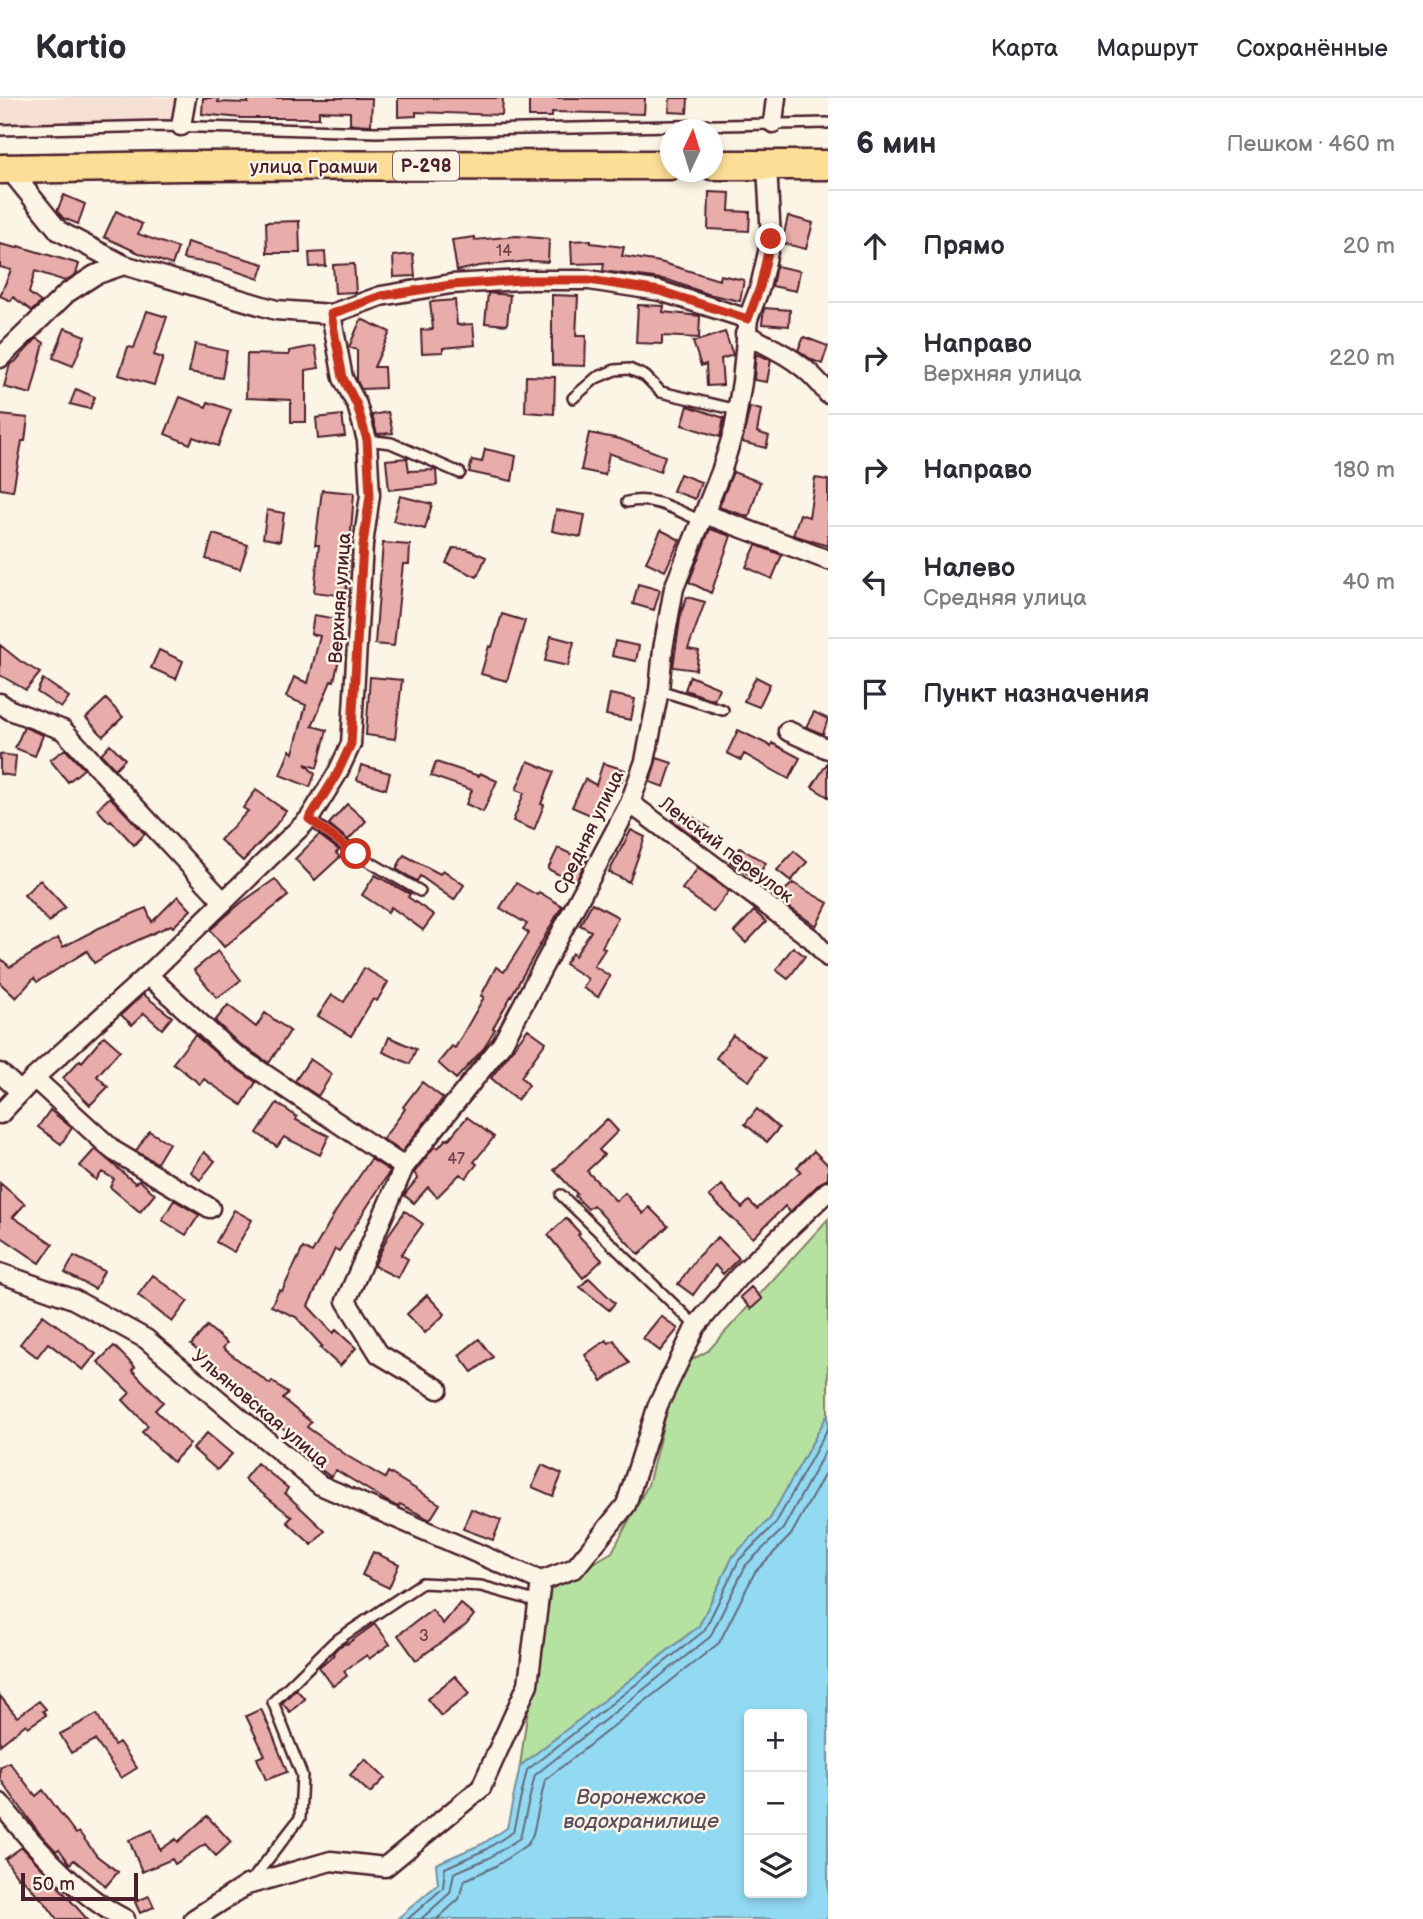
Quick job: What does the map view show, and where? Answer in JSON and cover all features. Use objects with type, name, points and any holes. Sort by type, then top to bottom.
[{"type":"highway","name":"улица Грамши","points":[[5,169],[660,165]]},
{"type":"highway","points":[[723,165],[828,165]]},
{"type":"street","points":[[181,126],[186,98]]},
{"type":"street","points":[[773,123],[776,98]]},
{"type":"street","name":"Средняя улица","points":[[438,1389],[379,1354],[346,1301],[404,1167],[502,1044],[630,803],[645,761],[674,588],[721,472],[737,410],[746,327],[760,287],[771,239],[767,165]]},
{"type":"street","points":[[5,169],[59,231],[124,265],[276,310],[331,314],[381,296],[451,285],[522,280],[589,280],[660,291],[746,327],[815,376],[828,394]]},
{"type":"street","points":[[0,358],[67,293],[95,275],[124,265]]},
{"type":"street","name":"Верхняя улица","points":[[0,1114],[34,1078],[148,975],[309,819],[337,774],[351,744],[363,545],[370,495],[367,440],[357,405],[343,378],[331,314]]},
{"type":"street","points":[[703,517],[828,560]]},
{"type":"street","points":[[0,703],[10,710],[63,730],[224,902]]},
{"type":"street","points":[[788,731],[828,749]]},
{"type":"street","name":"Ленский переулок","points":[[630,803],[812,939],[828,957]]},
{"type":"street","points":[[148,975],[230,1051],[404,1167]]},
{"type":"street","points":[[0,1073],[21,1092]]},
{"type":"street","points":[[34,1078],[114,1152],[210,1208]]},
{"type":"street","points":[[194,1919],[249,1884],[331,1861],[385,1867],[481,1788],[528,1684],[541,1581],[575,1568],[626,1505],[659,1405],[696,1326],[740,1275],[828,1191]]},
{"type":"street","name":"Ульяновская улица","points":[[0,1273],[73,1299],[146,1339],[320,1485],[541,1581]]},
{"type":"street","points":[[0,1803],[62,1871],[103,1909],[125,1919]]},
{"type":"lane","points":[[0,130],[181,126],[376,132],[828,123]]},
{"type":"lane","points":[[573,398],[596,378],[615,370],[629,369],[645,376],[661,392],[737,410]]},
{"type":"lane","points":[[367,440],[391,443],[460,473]]},
{"type":"lane","points":[[627,502],[643,498],[703,517]]},
{"type":"lane","points":[[659,690],[723,710]]},
{"type":"lane","points":[[309,819],[356,854],[420,891]]},
{"type":"lane","points":[[561,1195],[696,1326]]},
{"type":"lane","points":[[249,1884],[300,1818],[302,1775],[273,1702],[334,1642],[422,1583],[481,1586],[539,1602]]},
{"type":"shaded area","points":[[0,98],[176,98],[172,119],[146,123],[0,125]]},
{"type":"green space","points":[[828,1219],[828,1414],[770,1519],[733,1556],[699,1626],[520,1766],[544,1592],[612,1552],[648,1485],[678,1367],[708,1351]]},
{"type":"water","name":"Воронежское водохранилище","points":[[828,1414],[828,1919],[397,1919],[438,1884],[436,1864],[482,1844],[507,1828],[520,1766],[699,1626],[733,1556],[770,1519]]},
{"type":"building","points":[[203,98],[219,98],[218,102],[248,103],[248,98],[372,98],[371,125],[350,124],[350,112],[319,111],[319,118],[241,118],[202,114]]},
{"type":"building","points":[[398,98],[503,98],[502,115],[416,112],[416,116],[398,117]]},
{"type":"building","points":[[529,98],[645,98],[644,114],[552,112],[552,117],[529,117]]},
{"type":"building","points":[[670,98],[688,98],[687,113],[669,112]]},
{"type":"building","points":[[709,192],[730,193],[729,211],[750,212],[749,231],[708,229]]},
{"type":"building","points":[[64,195],[85,204],[78,224],[63,218],[57,211]]},
{"type":"building","points":[[116,211],[142,224],[138,234],[178,248],[172,265],[104,237]]},
{"type":"building","points":[[788,216],[813,223],[806,249],[782,243]]},
{"type":"building","points":[[299,221],[300,253],[267,253],[266,222]]},
{"type":"building","points":[[517,236],[549,239],[548,262],[529,261],[457,271],[452,240]]},
{"type":"building","points":[[591,240],[591,243],[624,247],[622,256],[660,262],[719,280],[720,275],[744,280],[740,301],[708,294],[668,280],[603,271],[604,263],[572,264],[571,241]]},
{"type":"building","points":[[187,242],[264,264],[259,279],[215,264],[183,259]]},
{"type":"building","points":[[0,244],[18,246],[79,264],[76,274],[65,281],[35,271],[29,293],[41,302],[32,311],[13,297],[11,301],[0,296],[11,270],[0,267]]},
{"type":"building","points":[[325,252],[326,266],[310,267],[309,253]]},
{"type":"building","points":[[413,254],[415,276],[394,277],[393,256]]},
{"type":"building","points":[[354,264],[356,292],[335,293],[333,265]]},
{"type":"building","points":[[776,266],[800,271],[796,291],[772,286]]},
{"type":"building","points":[[488,293],[510,295],[507,325],[485,323]]},
{"type":"building","points":[[552,295],[578,296],[576,336],[586,336],[585,366],[552,365]]},
{"type":"building","points":[[455,300],[457,325],[473,324],[475,345],[443,348],[443,352],[422,353],[421,330],[433,329],[430,302]]},
{"type":"building","points":[[638,305],[664,306],[663,312],[700,316],[699,338],[662,336],[662,344],[636,343]]},
{"type":"building","points":[[764,308],[790,310],[789,326],[762,324]]},
{"type":"building","points":[[147,311],[167,317],[154,355],[163,358],[154,385],[119,375],[128,347],[134,348]]},
{"type":"building","points":[[361,319],[390,332],[374,367],[384,367],[385,388],[361,389],[357,381],[357,350],[349,347]]},
{"type":"building","points":[[65,328],[85,336],[73,366],[53,358]]},
{"type":"building","points":[[725,332],[733,355],[721,359],[723,385],[707,386],[706,364],[701,366],[693,342]]},
{"type":"building","points":[[804,337],[828,346],[822,364],[798,350]]},
{"type":"building","points":[[37,338],[44,343],[31,394],[4,387],[10,364]]},
{"type":"building","points":[[195,344],[227,351],[222,378],[189,372]]},
{"type":"building","points":[[315,346],[319,368],[306,370],[306,422],[291,422],[291,400],[246,398],[247,354],[289,355],[289,351]]},
{"type":"building","points":[[756,354],[771,360],[767,382],[754,380]]},
{"type":"building","points":[[526,376],[555,377],[554,414],[525,412]]},
{"type":"building","points":[[76,389],[95,397],[90,409],[70,404]]},
{"type":"building","points":[[180,397],[206,407],[208,402],[231,410],[218,446],[193,437],[190,444],[165,434]]},
{"type":"building","points":[[688,406],[724,418],[720,437],[682,425]]},
{"type":"building","points":[[750,407],[761,410],[757,432],[769,436],[766,448],[742,442]]},
{"type":"building","points":[[388,412],[393,433],[377,434],[372,415]]},
{"type":"building","points":[[0,415],[28,418],[13,491],[0,489]]},
{"type":"building","points":[[342,415],[345,436],[318,439],[316,418]]},
{"type":"building","points":[[589,433],[620,439],[665,456],[660,472],[609,453],[605,475],[581,470]]},
{"type":"building","points":[[485,449],[516,456],[512,481],[469,472],[472,460],[482,462]]},
{"type":"building","points":[[407,458],[409,471],[436,470],[437,485],[389,490],[386,460]]},
{"type":"building","points":[[733,472],[760,482],[749,517],[719,507]]},
{"type":"building","points":[[680,474],[701,482],[695,499],[673,491]]},
{"type":"building","points":[[815,478],[828,480],[828,546],[793,535],[800,514],[809,517]]},
{"type":"building","points":[[322,490],[354,493],[346,596],[314,592],[319,545],[315,545]]},
{"type":"building","points":[[400,496],[432,504],[425,529],[393,521]]},
{"type":"building","points":[[267,510],[284,513],[280,541],[263,538]]},
{"type":"building","points":[[556,510],[585,515],[581,537],[552,531]]},
{"type":"building","points":[[710,529],[731,536],[711,593],[689,582]]},
{"type":"building","points":[[661,530],[680,540],[665,571],[646,562]]},
{"type":"building","points":[[213,534],[248,545],[240,569],[206,559]]},
{"type":"building","points":[[383,543],[410,545],[409,564],[403,564],[394,646],[375,644]]},
{"type":"building","points":[[756,545],[782,555],[772,579],[746,567]]},
{"type":"building","points":[[453,548],[467,549],[486,557],[477,577],[446,563]]},
{"type":"building","points":[[638,584],[660,590],[654,610],[633,604]]},
{"type":"building","points":[[687,597],[705,602],[688,649],[699,651],[696,670],[673,667],[681,613]]},
{"type":"building","points":[[502,614],[525,621],[507,681],[481,674]]},
{"type":"building","points":[[314,615],[343,620],[337,655],[340,655],[334,681],[331,681],[312,726],[327,730],[317,768],[305,764],[315,774],[310,787],[280,775],[290,750],[293,753],[306,705],[286,697],[294,677],[308,683],[320,636],[311,634]]},
{"type":"building","points":[[551,636],[574,642],[568,666],[545,661]]},
{"type":"building","points":[[615,641],[639,646],[636,661],[612,656]]},
{"type":"building","points":[[0,645],[40,673],[26,690],[0,675]]},
{"type":"building","points":[[159,650],[183,661],[176,679],[151,668]]},
{"type":"building","points":[[690,676],[719,688],[714,700],[685,690]]},
{"type":"building","points":[[370,677],[402,680],[395,739],[366,735]]},
{"type":"building","points":[[756,677],[770,684],[759,707],[744,701]]},
{"type":"building","points":[[43,679],[69,697],[61,708],[37,692]]},
{"type":"building","points":[[610,694],[635,699],[631,720],[606,715]]},
{"type":"building","points":[[106,699],[123,717],[103,736],[86,718]]},
{"type":"building","points":[[814,712],[828,719],[823,734],[806,727]]},
{"type":"building","points":[[24,727],[43,735],[35,756],[15,748]]},
{"type":"building","points":[[738,730],[771,746],[772,743],[800,758],[789,779],[744,754],[741,760],[727,753]]},
{"type":"building","points":[[110,744],[125,759],[115,769],[101,754]]},
{"type":"building","points":[[65,749],[84,769],[68,782],[50,760]]},
{"type":"building","points":[[0,754],[16,756],[14,776],[0,774]]},
{"type":"building","points":[[657,758],[672,763],[664,787],[650,782]]},
{"type":"building","points":[[528,761],[554,772],[534,830],[513,821],[524,793],[516,790]]},
{"type":"building","points":[[436,762],[479,776],[480,773],[497,781],[483,812],[466,804],[472,790],[431,776]]},
{"type":"building","points":[[828,762],[828,797],[812,787]]},
{"type":"building","points":[[603,763],[625,770],[620,786],[611,783],[595,817],[572,807],[585,779],[596,785]]},
{"type":"building","points":[[361,765],[390,773],[386,789],[357,780]]},
{"type":"building","points":[[256,790],[286,811],[243,861],[220,840],[248,811],[243,808]]},
{"type":"building","points":[[110,797],[145,834],[134,845],[97,809]]},
{"type":"building","points":[[347,804],[366,821],[348,840],[329,824]]},
{"type":"building","points":[[680,808],[709,828],[700,841],[672,820]]},
{"type":"building","points":[[631,830],[645,837],[629,882],[609,872]]},
{"type":"building","points":[[319,835],[339,850],[336,853],[340,857],[315,880],[295,859]]},
{"type":"building","points":[[558,848],[586,861],[575,883],[548,869]]},
{"type":"building","points":[[740,848],[766,863],[756,879],[730,862]]},
{"type":"building","points":[[794,851],[807,862],[791,881],[777,870]]},
{"type":"building","points":[[404,855],[440,874],[443,870],[464,885],[454,900],[420,876],[417,881],[396,869]]},
{"type":"building","points":[[698,868],[729,891],[713,912],[682,889]]},
{"type":"building","points":[[375,875],[410,894],[408,897],[434,915],[423,930],[391,907],[388,912],[362,895]]},
{"type":"building","points":[[275,879],[288,896],[224,947],[210,930],[242,902]]},
{"type":"building","points":[[40,880],[65,907],[49,922],[24,895]]},
{"type":"building","points":[[516,883],[537,895],[539,892],[562,906],[484,1048],[456,1079],[438,1063],[452,1046],[455,1048],[484,997],[481,996],[496,967],[504,972],[529,933],[523,929],[527,924],[500,908]]},
{"type":"building","points":[[793,883],[828,903],[816,926],[776,898]]},
{"type":"building","points":[[178,896],[191,910],[173,927],[171,925],[94,963],[87,951],[37,982],[34,978],[16,998],[0,983],[0,958],[10,967],[58,938],[63,947],[146,908],[152,922]]},
{"type":"building","points":[[592,903],[618,917],[602,947],[605,949],[594,966],[610,976],[598,997],[583,988],[588,979],[565,964],[572,953],[575,956],[591,931],[580,925]]},
{"type":"building","points":[[754,911],[766,922],[746,943],[734,932]]},
{"type":"building","points":[[793,947],[805,956],[788,979],[776,970]]},
{"type":"building","points":[[218,951],[241,980],[217,998],[194,970]]},
{"type":"building","points":[[364,968],[388,982],[377,1001],[373,999],[351,1036],[318,1016],[332,995],[344,1002]]},
{"type":"building","points":[[143,994],[172,1017],[162,1029],[144,1013],[132,1025],[121,1015]]},
{"type":"building","points":[[228,1005],[256,1027],[265,1013],[290,1031],[269,1063],[237,1042],[215,1021]]},
{"type":"building","points":[[528,1029],[546,1042],[521,1077],[529,1085],[517,1100],[491,1078]]},
{"type":"building","points":[[195,1035],[224,1060],[256,1082],[242,1105],[204,1079],[200,1084],[173,1063]]},
{"type":"building","points":[[733,1035],[765,1058],[749,1081],[716,1058]]},
{"type":"building","points":[[104,1036],[120,1050],[97,1076],[108,1087],[90,1105],[63,1078],[80,1060],[82,1062]]},
{"type":"building","points":[[389,1037],[416,1049],[410,1064],[383,1052]]},
{"type":"building","points":[[310,1059],[332,1074],[318,1096],[295,1081]]},
{"type":"building","points":[[422,1082],[443,1098],[402,1152],[383,1139]]},
{"type":"building","points":[[277,1103],[297,1117],[296,1120],[329,1136],[320,1155],[284,1137],[277,1147],[257,1133]]},
{"type":"building","points":[[757,1109],[779,1128],[767,1142],[745,1124]]},
{"type":"building","points":[[50,1110],[72,1128],[61,1144],[38,1127]]},
{"type":"building","points":[[467,1117],[494,1137],[474,1162],[477,1164],[466,1178],[460,1174],[437,1197],[428,1187],[414,1203],[404,1195],[418,1178],[414,1173],[435,1146],[438,1148],[448,1140]]},
{"type":"building","points":[[607,1119],[618,1131],[599,1150],[604,1155],[587,1171],[616,1201],[625,1193],[643,1214],[649,1207],[668,1226],[639,1255],[593,1205],[588,1209],[575,1196],[577,1194],[554,1170]]},
{"type":"building","points":[[149,1131],[169,1143],[157,1163],[136,1151]]},
{"type":"building","points":[[95,1149],[135,1183],[139,1180],[155,1194],[140,1212],[110,1187],[114,1179],[102,1172],[96,1180],[80,1166]]},
{"type":"building","points":[[814,1151],[828,1165],[828,1179],[820,1183],[790,1212],[785,1206],[753,1238],[709,1196],[722,1185],[742,1208],[749,1201],[757,1209],[801,1171],[797,1167]]},
{"type":"building","points":[[204,1152],[215,1161],[200,1180],[191,1172]]},
{"type":"building","points":[[371,1159],[390,1171],[339,1251],[335,1249],[308,1306],[333,1333],[336,1330],[356,1348],[340,1366],[320,1348],[322,1346],[296,1317],[271,1306],[279,1290],[282,1291],[303,1248],[312,1253]]},
{"type":"building","points":[[0,1183],[25,1204],[13,1217],[53,1244],[40,1263],[0,1236]]},
{"type":"building","points":[[174,1200],[199,1215],[186,1235],[162,1220]]},
{"type":"building","points":[[234,1210],[252,1220],[234,1252],[216,1242]]},
{"type":"building","points":[[405,1211],[423,1224],[401,1255],[408,1259],[398,1278],[374,1266],[389,1234]]},
{"type":"building","points":[[566,1218],[602,1260],[583,1278],[548,1235]]},
{"type":"building","points":[[718,1237],[739,1258],[723,1274],[715,1265],[693,1295],[678,1284],[698,1256]]},
{"type":"building","points":[[74,1256],[104,1271],[95,1289],[65,1273]]},
{"type":"building","points":[[153,1275],[188,1301],[172,1322],[138,1295]]},
{"type":"building","points":[[589,1278],[615,1303],[609,1310],[580,1287]]},
{"type":"building","points":[[751,1287],[762,1299],[751,1309],[740,1297]]},
{"type":"building","points":[[427,1295],[445,1314],[425,1333],[407,1314]]},
{"type":"building","points":[[43,1315],[96,1354],[83,1370],[48,1343],[37,1357],[20,1344]]},
{"type":"building","points":[[661,1316],[678,1329],[660,1351],[643,1338]]},
{"type":"building","points":[[207,1326],[227,1343],[223,1348],[270,1384],[272,1381],[288,1393],[283,1399],[311,1422],[307,1427],[349,1457],[385,1478],[388,1472],[440,1504],[430,1520],[400,1504],[398,1507],[390,1503],[336,1470],[331,1477],[308,1460],[313,1452],[253,1404],[257,1400],[191,1345]]},
{"type":"building","points":[[479,1339],[493,1357],[472,1372],[459,1355]]},
{"type":"building","points":[[606,1340],[609,1343],[614,1340],[629,1363],[602,1381],[585,1355]]},
{"type":"building","points":[[114,1346],[135,1367],[132,1370],[163,1402],[155,1410],[190,1444],[173,1462],[142,1432],[148,1426],[123,1400],[130,1393],[98,1362]]},
{"type":"building","points":[[207,1433],[232,1454],[217,1470],[193,1449]]},
{"type":"building","points":[[257,1463],[288,1488],[285,1493],[325,1531],[312,1545],[287,1522],[292,1517],[244,1479]]},
{"type":"building","points":[[542,1465],[562,1474],[553,1496],[532,1487]]},
{"type":"building","points":[[471,1509],[501,1520],[493,1540],[463,1529]]},
{"type":"building","points":[[373,1552],[399,1564],[389,1588],[362,1575]]},
{"type":"building","points":[[460,1603],[474,1615],[466,1625],[416,1660],[398,1635],[432,1610],[443,1624]]},
{"type":"building","points":[[375,1624],[390,1644],[369,1659],[367,1655],[344,1671],[347,1676],[333,1686],[319,1667],[334,1655],[338,1647],[347,1644]]},
{"type":"building","points":[[455,1676],[470,1693],[441,1716],[427,1699]]},
{"type":"building","points":[[296,1689],[305,1699],[290,1712],[282,1703]]},
{"type":"building","points":[[0,1696],[17,1717],[39,1701],[46,1709],[43,1711],[46,1715],[28,1727],[26,1724],[0,1745]]},
{"type":"building","points":[[261,1709],[287,1772],[266,1780],[257,1758],[265,1755],[246,1716]]},
{"type":"building","points":[[97,1714],[114,1745],[119,1742],[137,1768],[121,1778],[95,1740],[71,1753],[60,1734]]},
{"type":"building","points":[[365,1759],[385,1778],[370,1793],[350,1775]]},
{"type":"building","points":[[9,1762],[36,1796],[43,1790],[76,1834],[79,1832],[97,1856],[118,1872],[106,1886],[74,1860],[70,1864],[59,1849],[56,1851],[40,1834],[0,1779],[0,1767]]},
{"type":"building","points":[[207,1816],[231,1842],[216,1856],[205,1844],[175,1864],[172,1859],[142,1872],[129,1840],[152,1830],[160,1850],[176,1839],[178,1842]]},
{"type":"building","points":[[22,1847],[87,1919],[57,1919],[20,1876],[18,1878],[5,1859]]},
{"type":"building","points":[[149,1896],[154,1907],[140,1913],[135,1902]]},
{"type":"route","points":[[356,854],[309,819],[337,774],[351,744],[363,545],[370,495],[367,440],[357,405],[343,378],[331,314],[381,296],[451,285],[522,280],[589,280],[660,291],[748,319],[760,287],[771,239]]}]
